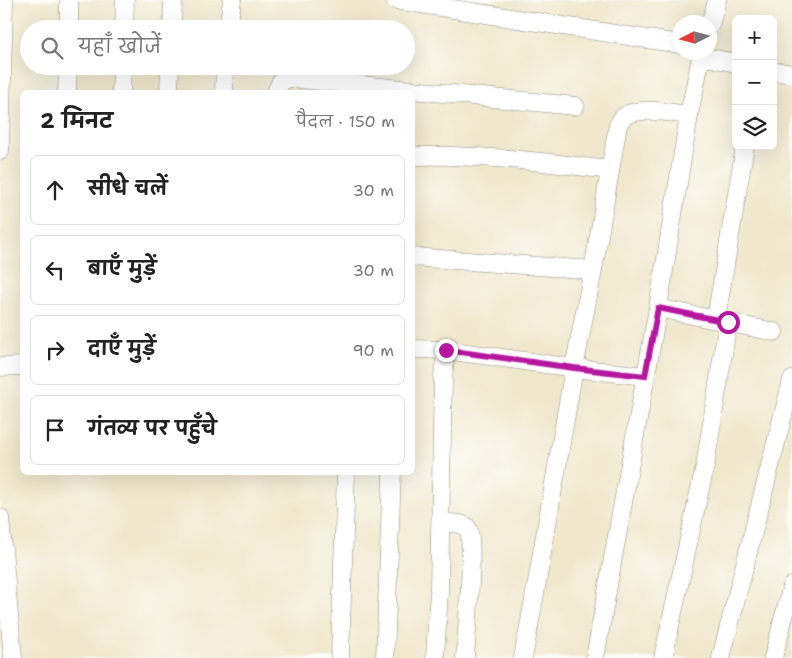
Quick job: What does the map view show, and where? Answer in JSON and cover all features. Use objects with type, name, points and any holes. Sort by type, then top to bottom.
[{"type":"street","points":[[0,150],[4,0]]},
{"type":"street","points":[[69,0],[69,20]]},
{"type":"street","points":[[124,20],[125,0]]},
{"type":"street","points":[[172,20],[173,0]]},
{"type":"street","points":[[229,20],[232,0]]},
{"type":"street","points":[[395,0],[672,43]]},
{"type":"street","points":[[713,15],[717,0]]},
{"type":"street","points":[[717,58],[732,62]]},
{"type":"street","points":[[595,658],[658,308],[689,115],[700,60]]},
{"type":"street","points":[[777,71],[792,74]]},
{"type":"street","points":[[67,90],[68,75]]},
{"type":"street","points":[[120,90],[121,75]]},
{"type":"street","points":[[169,90],[170,75]]},
{"type":"street","points":[[224,90],[225,75]]},
{"type":"street","points":[[277,90],[281,82],[290,78],[412,90]]},
{"type":"street","points":[[415,90],[575,106]]},
{"type":"street","points":[[523,658],[618,125],[623,116],[643,110],[689,115]]},
{"type":"street","points":[[663,658],[705,466],[744,150]]},
{"type":"street","points":[[415,156],[503,158],[610,170]]},
{"type":"street","points":[[415,257],[593,270]]},
{"type":"street","points":[[658,308],[774,332]]},
{"type":"street","points":[[415,349],[446,350],[645,376]]},
{"type":"street","points":[[435,658],[446,350]]},
{"type":"street","points":[[0,367],[20,366]]},
{"type":"street","points":[[721,658],[792,380]]},
{"type":"street","points":[[340,658],[346,475]]},
{"type":"street","points":[[385,658],[392,475]]},
{"type":"street","points":[[0,518],[3,577],[12,658]]},
{"type":"street","points":[[441,523],[462,524],[471,532],[471,566],[465,658]]},
{"type":"street","points":[[773,658],[792,586]]},
{"type":"route","points":[[446,350],[645,376],[658,308],[728,322]]}]
